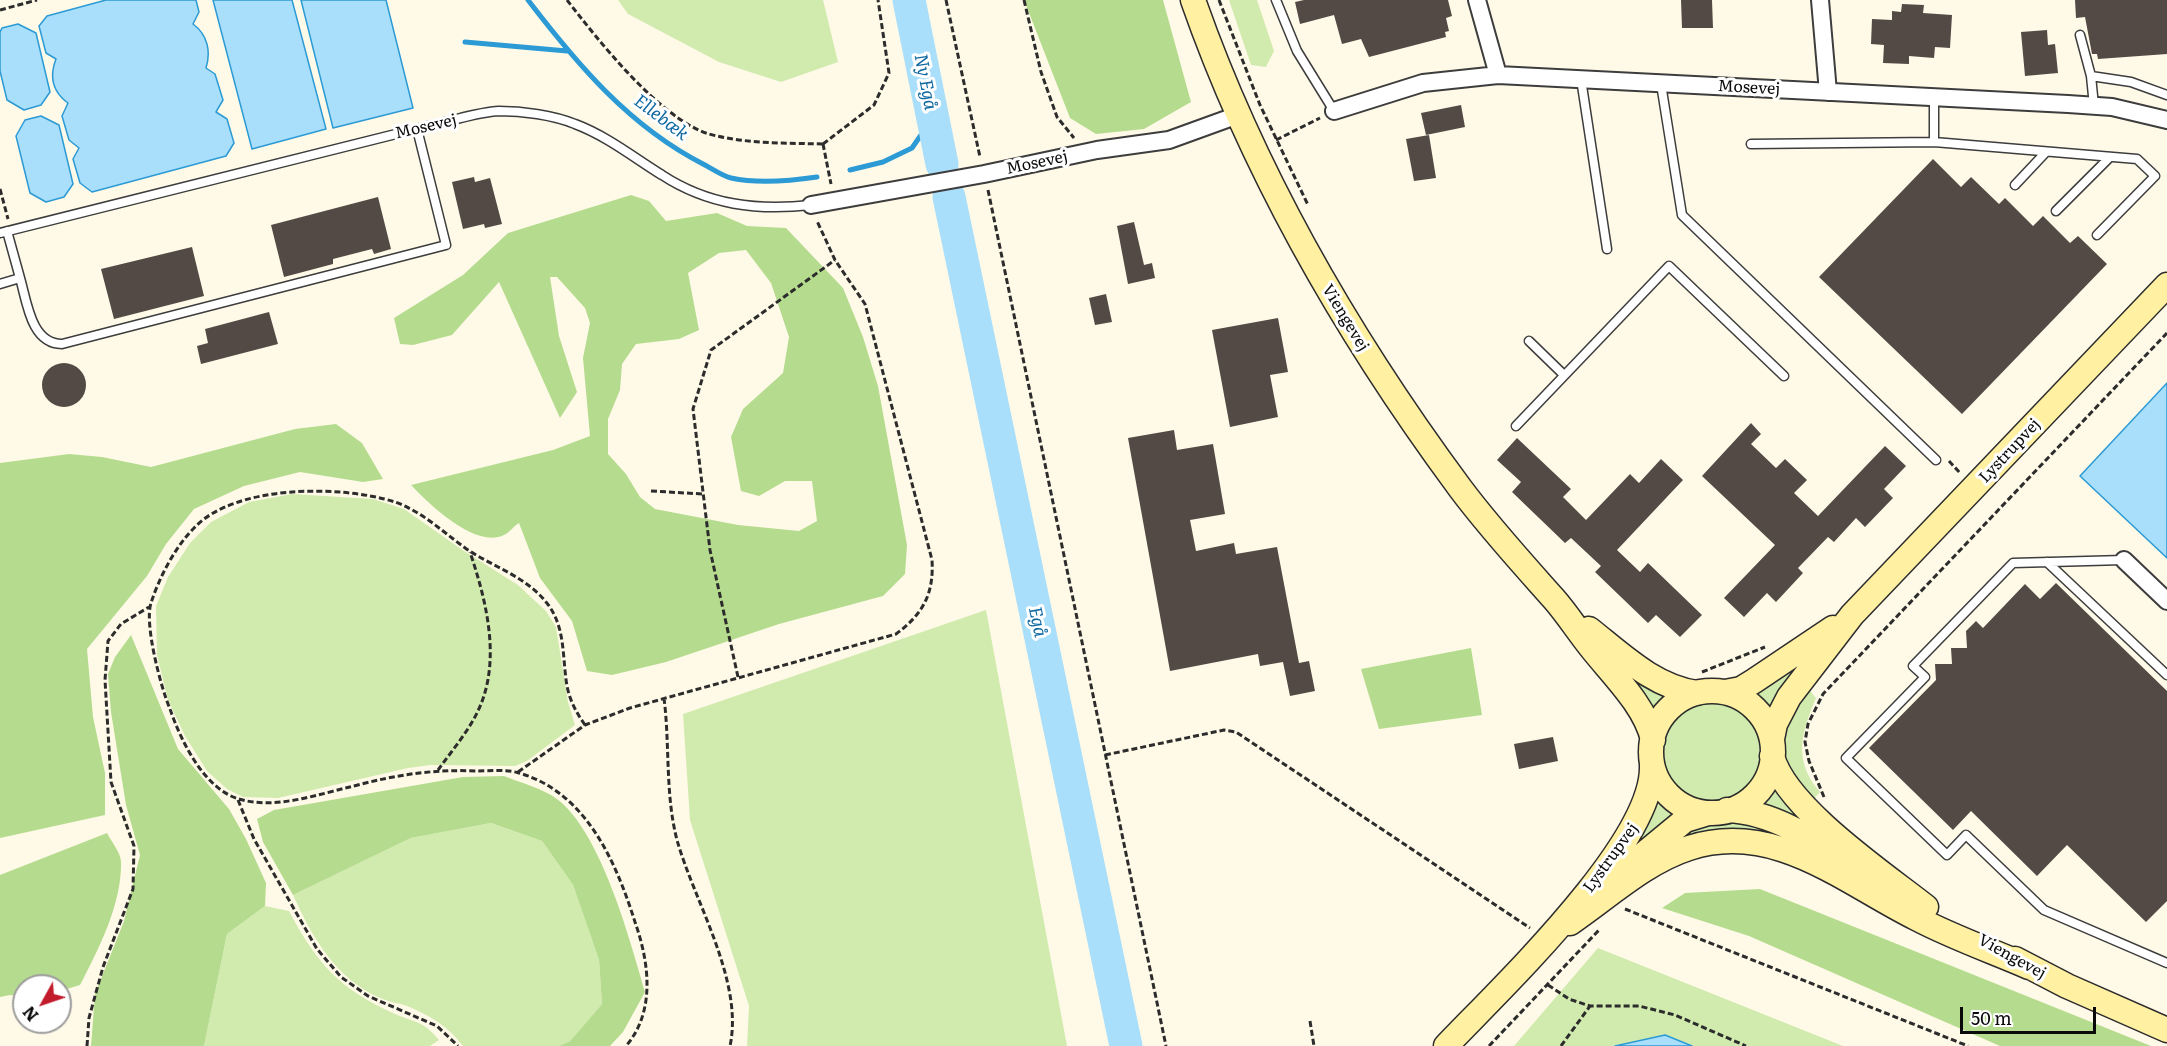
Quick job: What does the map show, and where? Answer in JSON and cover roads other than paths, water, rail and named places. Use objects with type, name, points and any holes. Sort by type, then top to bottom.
[{"type":"street","name":"Viengevej","points":[[1193,0],[1259,162],[1321,278],[1373,365],[1461,490],[1555,601],[1640,711],[1649,726],[1653,740]]},
{"type":"street","points":[[1477,0],[1498,75]]},
{"type":"street","points":[[1820,0],[1828,92]]},
{"type":"street","name":"Mosevej","points":[[1334,111],[1423,83],[1498,75],[2112,107],[2167,120]]},
{"type":"street","name":"Mosevej","points":[[811,205],[984,174],[1097,150],[1169,140],[1238,115]]},
{"type":"street","name":"Lystrupvej","points":[[1772,747],[1775,724],[1789,697],[1852,615],[2167,285]]},
{"type":"street","points":[[2124,560],[2167,601]]},
{"type":"street","name":"Viengevej","points":[[1555,601],[1654,678],[1671,687],[1698,683]]},
{"type":"street","name":"Lystrupvej","points":[[1725,692],[1741,689],[1852,615]]},
{"type":"street","points":[[1698,683],[1725,692],[1754,708],[1767,723],[1772,747],[1766,778],[1757,792],[1738,806],[1718,811],[1686,807],[1669,795],[1656,777],[1652,765],[1653,740],[1660,721],[1667,711],[1698,683]]},
{"type":"street","name":"Viengevej","points":[[1772,747],[1780,776],[1812,811],[1852,849],[1926,907]]},
{"type":"street","name":"Lystrupvej","points":[[1446,1046],[1547,940],[1604,871],[1631,832],[1645,805],[1652,765]]},
{"type":"street","name":"Viengevej","points":[[1718,811],[1755,814],[1787,826],[1875,881],[1926,907],[2029,967],[2167,1030]]},
{"type":"street","name":"Lystrupvej","points":[[1547,940],[1570,923],[1646,850],[1690,817],[1718,811]]},
{"type":"street","points":[[1570,923],[1676,853],[1714,841],[1757,841],[1797,854],[1919,920],[2029,967]]},
{"type":"lane","points":[[1276,0],[1297,51],[1334,111]]},
{"type":"lane","points":[[2080,36],[2091,76],[2094,106]]},
{"type":"lane","points":[[2091,76],[2131,81],[2167,95]]},
{"type":"lane","points":[[1581,80],[1606,249]]},
{"type":"lane","points":[[1661,84],[1683,215],[1936,460]]},
{"type":"lane","points":[[1934,99],[1934,142]]},
{"type":"lane","name":"Mosevej","points":[[6,231],[498,111],[574,123],[608,139],[664,177],[700,196],[734,205],[775,209],[811,205]]},
{"type":"lane","points":[[6,231],[39,334],[53,344],[62,344],[446,245],[417,129]]},
{"type":"lane","points":[[1750,144],[1934,142],[2137,159],[2155,176],[2097,235]]},
{"type":"lane","points":[[2015,185],[2046,152]]},
{"type":"lane","points":[[2056,211],[2110,157]]},
{"type":"lane","points":[[1516,426],[1669,266],[1784,376]]},
{"type":"lane","points":[[0,284],[20,278]]},
{"type":"lane","points":[[1529,341],[1564,375]]},
{"type":"lane","points":[[2124,560],[2013,563],[1914,666],[1924,677],[1846,758],[1947,855],[1965,835],[2044,910],[2167,963]]},
{"type":"lane","points":[[2048,562],[2167,675]]},
{"type":"water","points":[[106,0],[196,0],[199,12],[193,24],[202,33],[207,44],[206,68],[215,74],[223,100],[216,112],[227,119],[234,143],[226,156],[92,192],[80,183],[73,159],[79,148],[69,140],[62,116],[68,103],[59,94],[54,84],[53,72],[56,59],[46,53],[39,26],[47,16]]},
{"type":"water","points":[[213,0],[292,0],[326,129],[252,149]]},
{"type":"water","points":[[301,0],[386,0],[413,108],[333,128]]},
{"type":"water","points":[[18,24],[36,33],[50,92],[41,105],[24,110],[7,100],[0,71],[0,32],[2,28]]},
{"type":"water","points":[[41,116],[59,125],[73,184],[64,197],[46,202],[30,193],[16,136],[25,120]]},
{"type":"water","points":[[2167,383],[2167,558],[2080,476]]},
{"type":"water","points":[[1665,1035],[1692,1046],[1615,1046]]},
{"type":"waterway","name":"Ellebæk","points":[[528,0],[606,92],[651,131],[676,149],[731,178],[774,181],[817,177]]},
{"type":"waterway","name":"Ny Egå","points":[[909,0],[942,164]]},
{"type":"waterway","points":[[465,42],[567,51]]},
{"type":"waterway","points":[[850,170],[883,162],[912,148],[932,119]]},
{"type":"waterway","name":"Egå","points":[[949,197],[1126,1046]]}]
